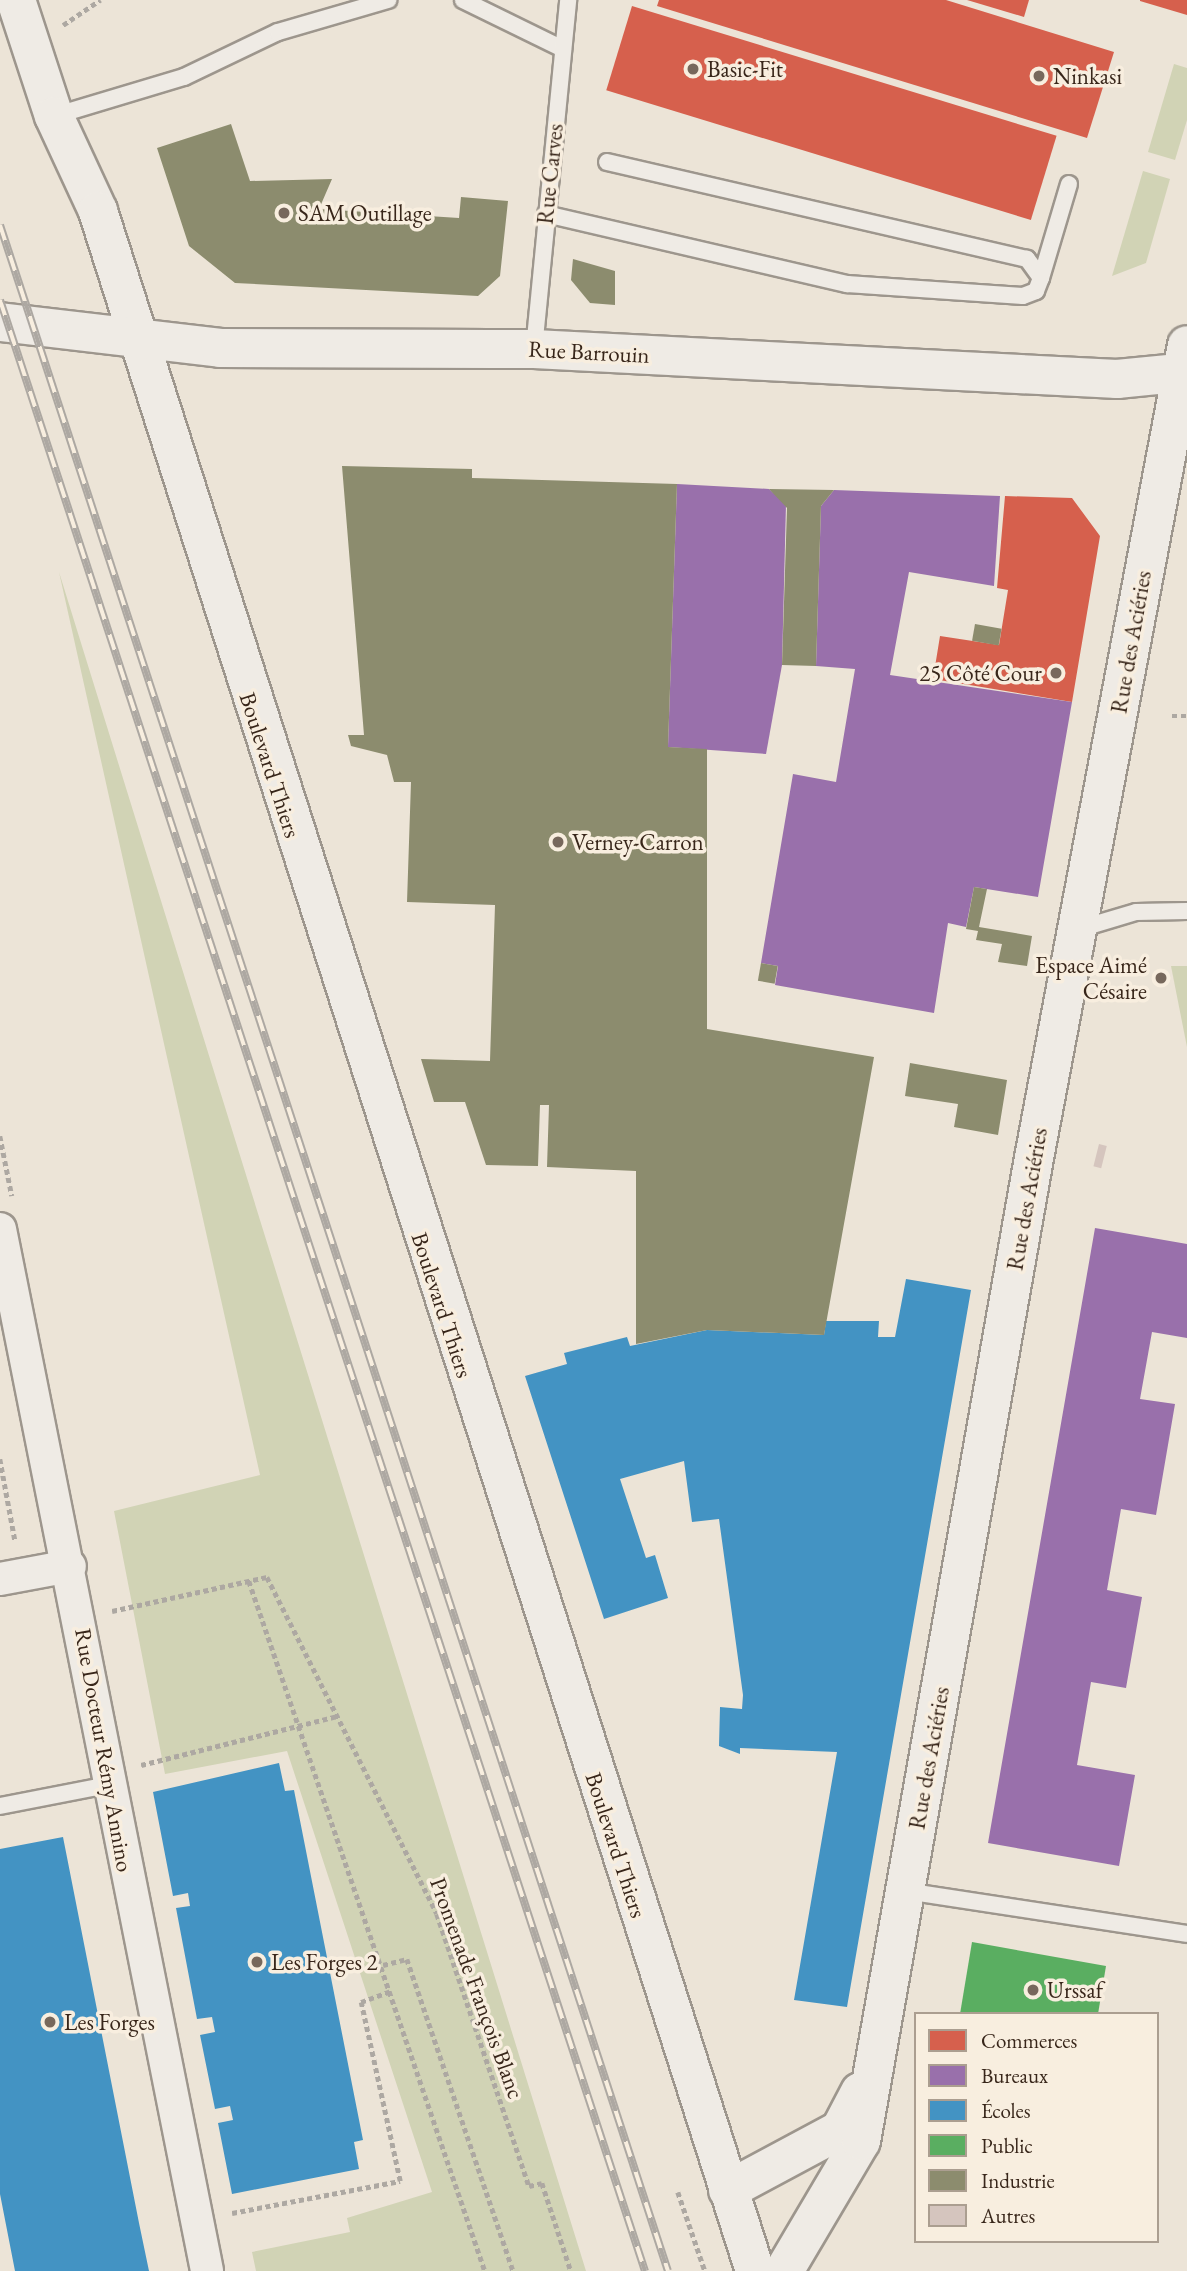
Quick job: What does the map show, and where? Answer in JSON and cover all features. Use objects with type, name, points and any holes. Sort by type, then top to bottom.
[{"type":"street","name":"Boulevard Thiers","points":[[16,0],[54,116],[98,211],[135,338],[755,2271]]},
{"type":"street","name":"Rue Barrouin","points":[[0,322],[220,348],[534,349],[1116,379],[1185,367]]},
{"type":"street","name":"Rue des Aciéries","points":[[784,2271],[861,2141],[1079,929],[1185,367]]},
{"type":"street","name":"Rue Docteur Rémy Annino","points":[[0,1229],[80,1618],[107,1779],[207,2271]]},
{"type":"street","points":[[11,1577],[69,1566]]},
{"type":"street","name":"Rue des Aciéries","points":[[728,2190],[841,2130],[878,2056]]},
{"type":"lane","points":[[54,116],[184,77],[278,32],[388,0]]},
{"type":"lane","points":[[463,0],[563,49]]},
{"type":"lane","name":"Rue Carves","points":[[534,349],[568,0]]},
{"type":"lane","points":[[607,162],[1027,259],[1041,278]]},
{"type":"lane","points":[[546,214],[847,284],[1023,296],[1036,291],[1069,184]]},
{"type":"lane","points":[[1079,929],[1136,912],[1187,911]]},
{"type":"lane","points":[[0,1806],[107,1779]]},
{"type":"lane","points":[[905,1891],[1187,1934]]},
{"type":"path","points":[[1172,716],[1187,716]]},
{"type":"path","points":[[0,1459],[11,1577]]},
{"type":"path","name":"Promenade François Blanc","points":[[249,1581],[267,1577],[437,1913],[529,2186],[542,2183],[571,2271]]},
{"type":"path","points":[[80,1618],[249,1581],[392,1991],[485,2271]]},
{"type":"path","points":[[107,1779],[338,1716]]},
{"type":"path","points":[[383,1965],[407,1959],[513,2271]]},
{"type":"path","points":[[196,2220],[400,2181],[361,2002],[392,1991]]},
{"type":"path","points":[[678,2192],[705,2271]]},
{"type":"green space","points":[[1174,64],[1187,68],[1187,120],[1175,160],[1148,152]]},
{"type":"green space","points":[[1143,171],[1170,179],[1146,263],[1112,276]]},
{"type":"green space","points":[[59,572],[586,2271],[256,2271],[252,2252],[350,2232],[347,2218],[432,2192],[287,1751],[165,1774],[114,1511],[260,1475]]},
{"type":"green space","points":[[1171,966],[1187,966],[1187,1047]]},
{"type":"building: Commerces","points":[[659,0],[946,0],[1114,52],[1087,138],[657,6]]},
{"type":"building: Commerces","points":[[967,0],[1029,0],[1024,17]]},
{"type":"building: Commerces","points":[[1187,0],[1187,15],[1140,1]]},
{"type":"building: Commerces","points":[[632,6],[1057,136],[1031,220],[606,90]]},
{"type":"building: Commerces","points":[[1005,496],[1072,498],[1100,536],[1072,702],[933,679],[940,636],[999,645],[1008,590],[997,588]]},
{"type":"building: Bureaux","points":[[677,484],[769,489],[786,504],[782,665],[766,754],[668,747]]},
{"type":"building: Bureaux","points":[[834,490],[1000,496],[994,586],[909,572],[890,675],[1072,702],[1038,897],[974,887],[966,927],[948,923],[934,1013],[775,985],[778,966],[761,963],[793,774],[836,782],[855,669],[816,666],[821,506]]},
{"type":"building: Bureaux","points":[[1095,1228],[1187,1244],[1187,1338],[1152,1332],[1140,1399],[1175,1404],[1156,1515],[1121,1509],[1107,1590],[1142,1597],[1126,1688],[1091,1682],[1077,1765],[1135,1775],[1119,1866],[988,1843]]},
{"type":"building: Écoles","points":[[906,1279],[971,1290],[847,2007],[794,2000],[837,1752],[740,1748],[740,1754],[719,1746],[720,1707],[742,1709],[743,1695],[719,1519],[692,1522],[684,1461],[620,1479],[646,1558],[655,1555],[668,1598],[604,1619],[525,1376],[567,1364],[564,1353],[627,1337],[630,1346],[707,1330],[824,1335],[826,1321],[879,1321],[878,1337],[895,1337]]},
{"type":"building: Écoles","name":"Les Forges 2","points":[[279,1763],[285,1791],[294,1790],[363,2140],[354,2142],[359,2169],[232,2194],[218,2123],[233,2120],[230,2106],[215,2109],[200,2035],[215,2032],[212,2017],[197,2019],[176,1908],[190,1906],[188,1893],[173,1896],[153,1792]]},
{"type":"building: Écoles","name":"Les Forges","points":[[63,1837],[149,2271],[15,2271],[0,2194],[0,1849]]},
{"type":"building: Public","name":"Urssaf","points":[[972,1942],[1106,1966],[1098,2012],[960,2012]]},
{"type":"building: Industrie","name":"SAM Outillage","points":[[231,124],[250,181],[332,179],[319,209],[459,218],[461,197],[508,201],[500,276],[478,296],[235,283],[189,246],[157,148]]},
{"type":"building: Industrie","points":[[573,259],[615,271],[615,305],[590,303],[571,280]]},
{"type":"building: Industrie","name":"Verney-Carron","points":[[342,466],[472,469],[472,478],[677,484],[668,747],[707,749],[707,1029],[874,1057],[824,1335],[707,1330],[636,1344],[636,1171],[547,1167],[549,1105],[540,1105],[538,1166],[486,1165],[465,1102],[434,1102],[421,1059],[490,1061],[495,905],[407,902],[411,782],[394,782],[387,755],[351,746],[348,735],[364,735]]},
{"type":"building: Industrie","points":[[769,489],[834,490],[821,506],[816,666],[782,665],[787,508]]},
{"type":"building: Industrie","points":[[975,624],[1002,629],[999,645],[972,641]]},
{"type":"building: Industrie","points":[[974,887],[987,889],[979,927],[1032,936],[1027,966],[998,962],[1002,944],[976,940],[978,931],[966,929]]},
{"type":"building: Industrie","points":[[761,963],[778,966],[775,984],[758,981]]},
{"type":"building: Industrie","points":[[910,1063],[1007,1080],[998,1135],[954,1127],[958,1104],[905,1096]]},
{"type":"building: Autres","points":[[1099,1144],[1107,1146],[1101,1168],[1093,1166]]},
{"type":"railway","points":[[0,225],[668,2271]]},
{"type":"railway","points":[[0,300],[645,2271]]},
{"type":"place","name":"Basic-Fit","points":[[693,69]]},
{"type":"place","name":"Ninkasi","points":[[1039,76]]},
{"type":"place","name":"SAM Outillage","points":[[284,213]]},
{"type":"place","name":"25 Côté Cour","points":[[1056,673]]},
{"type":"place","name":"Verney-Carron","points":[[558,842]]},
{"type":"place","name":"Espace Aimé Césaire","points":[[1161,978]]},
{"type":"place","name":"Les Forges 2","points":[[257,1962]]},
{"type":"place","name":"Urssaf","points":[[1033,1990]]},
{"type":"place","name":"Les Forges","points":[[50,2022]]}]
